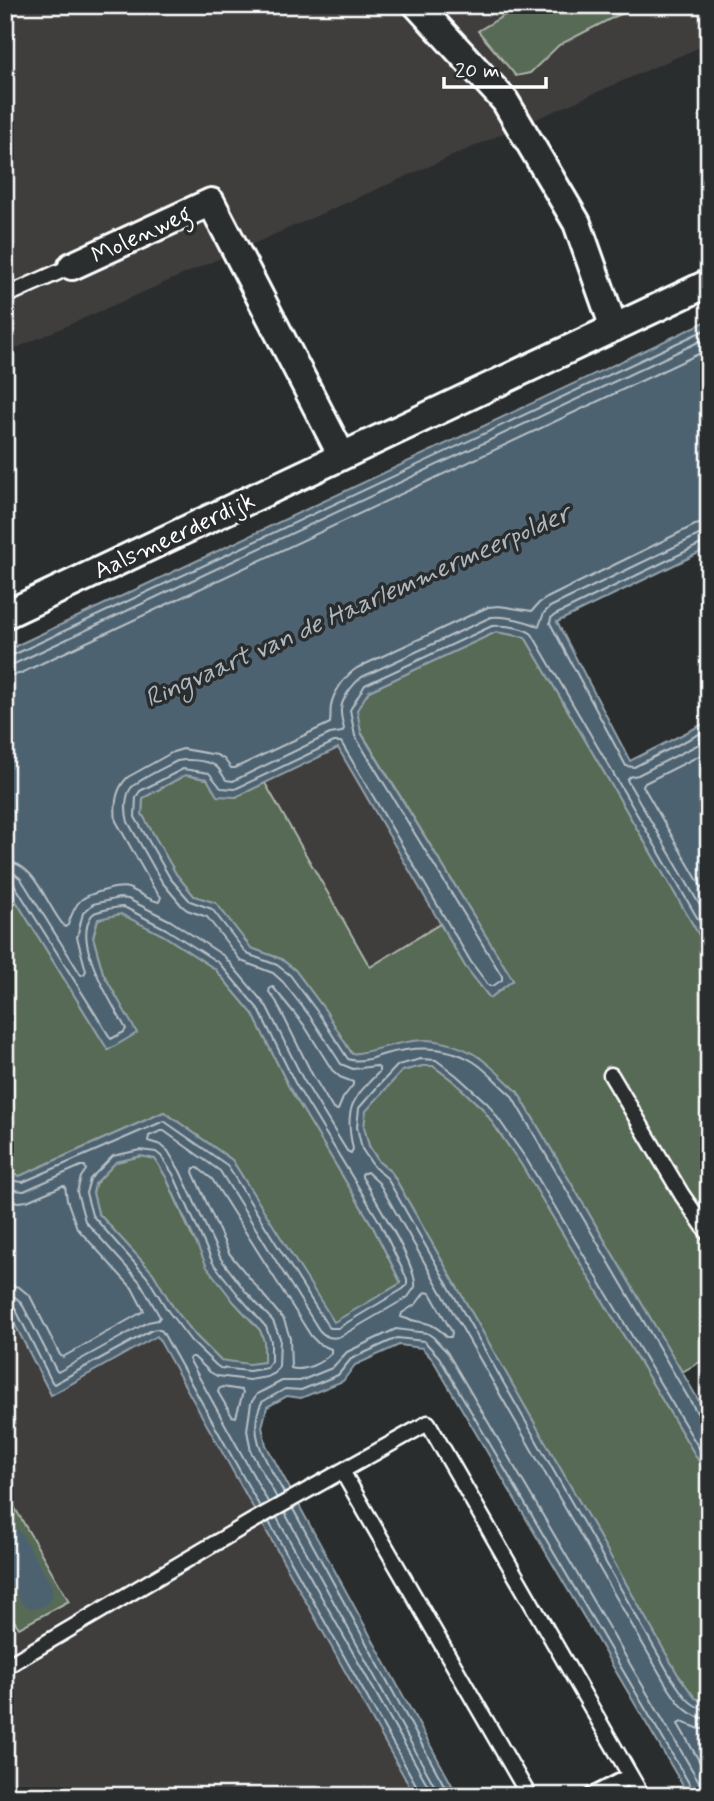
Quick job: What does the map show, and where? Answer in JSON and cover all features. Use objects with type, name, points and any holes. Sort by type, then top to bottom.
[{"type":"street","points":[[417,5],[505,101],[577,223],[614,328]]},
{"type":"street","name":"Molenweg","points":[[72,266],[211,202],[342,456]]},
{"type":"street","name":"Aalsmeerderdijk","points":[[5,615],[709,284]]},
{"type":"lane","points":[[5,296],[72,266]]},
{"type":"lane","points":[[611,1075],[682,1195],[709,1234]]},
{"type":"lane","points":[[5,1667],[251,1522],[428,1423],[642,1796]]},
{"type":"lane","points":[[342,1471],[528,1796]]},
{"type":"lane","points":[[591,1796],[630,1776]]},
{"type":"shaded area","points":[[5,5],[709,5],[709,43],[5,353]]},
{"type":"shaded area","points":[[338,748],[440,924],[371,967],[265,783]]},
{"type":"shaded area","points":[[5,1309],[51,1395],[157,1335],[415,1796],[6,1796],[5,1614],[9,1612],[19,1628],[69,1601],[5,1491]]},
{"type":"green space","points":[[521,5],[643,5],[559,45],[530,73],[516,76],[478,31]]},
{"type":"green space","points":[[496,632],[525,637],[709,952],[709,1357],[682,1372],[517,1091],[479,1057],[387,1046],[352,1054],[325,1010],[295,970],[281,959],[251,948],[216,903],[194,896],[176,874],[142,814],[143,798],[185,775],[207,779],[236,797],[265,783],[370,967],[440,924],[465,966],[490,998],[513,980],[361,732],[356,710],[369,691]]},
{"type":"green space","points":[[5,883],[108,1050],[136,1033],[103,973],[93,937],[98,919],[121,913],[163,935],[215,969],[253,1014],[289,1087],[372,1225],[401,1283],[334,1323],[232,1160],[164,1112],[20,1176],[5,1173]]},
{"type":"green space","points":[[433,1066],[483,1109],[521,1164],[709,1478],[709,1704],[695,1698],[677,1673],[392,1173],[379,1162],[369,1146],[364,1127],[365,1111],[402,1071]]},
{"type":"green space","points":[[141,1156],[155,1159],[166,1177],[191,1234],[234,1302],[260,1330],[264,1341],[264,1362],[249,1365],[221,1361],[173,1307],[153,1273],[98,1213],[93,1193],[95,1184],[116,1162]]},
{"type":"green space","points":[[5,1491],[69,1601],[19,1628],[5,1607]]},
{"type":"water","name":"Ringvaart van de Haarlemmermeerpolder","points":[[709,320],[709,548],[557,622],[630,761],[709,721],[709,952],[525,637],[496,632],[369,691],[357,710],[361,733],[513,980],[490,998],[465,966],[338,748],[236,797],[217,796],[207,779],[185,775],[143,798],[142,814],[176,874],[194,896],[216,903],[251,948],[281,959],[295,970],[325,1010],[352,1054],[414,1041],[445,1043],[460,1047],[480,1058],[517,1091],[709,1418],[709,1478],[521,1164],[483,1109],[433,1066],[402,1071],[366,1111],[364,1127],[369,1146],[379,1162],[392,1173],[677,1673],[695,1698],[709,1704],[709,1796],[689,1796],[433,1360],[422,1348],[399,1345],[355,1365],[343,1381],[301,1398],[287,1396],[267,1407],[262,1427],[266,1445],[458,1796],[415,1796],[157,1336],[51,1395],[5,1309],[5,1173],[20,1176],[164,1112],[232,1160],[334,1322],[401,1283],[372,1225],[289,1087],[253,1014],[215,969],[163,935],[121,914],[98,919],[93,937],[103,973],[137,1033],[108,1050],[5,883],[5,651]],"holes":[[[141,1156],[155,1159],[166,1177],[207,1267],[260,1330],[264,1341],[264,1362],[249,1364],[220,1360],[173,1307],[153,1273],[98,1213],[93,1193],[95,1184],[116,1162]]]},
{"type":"waterway","points":[[5,1541],[35,1591]]}]
